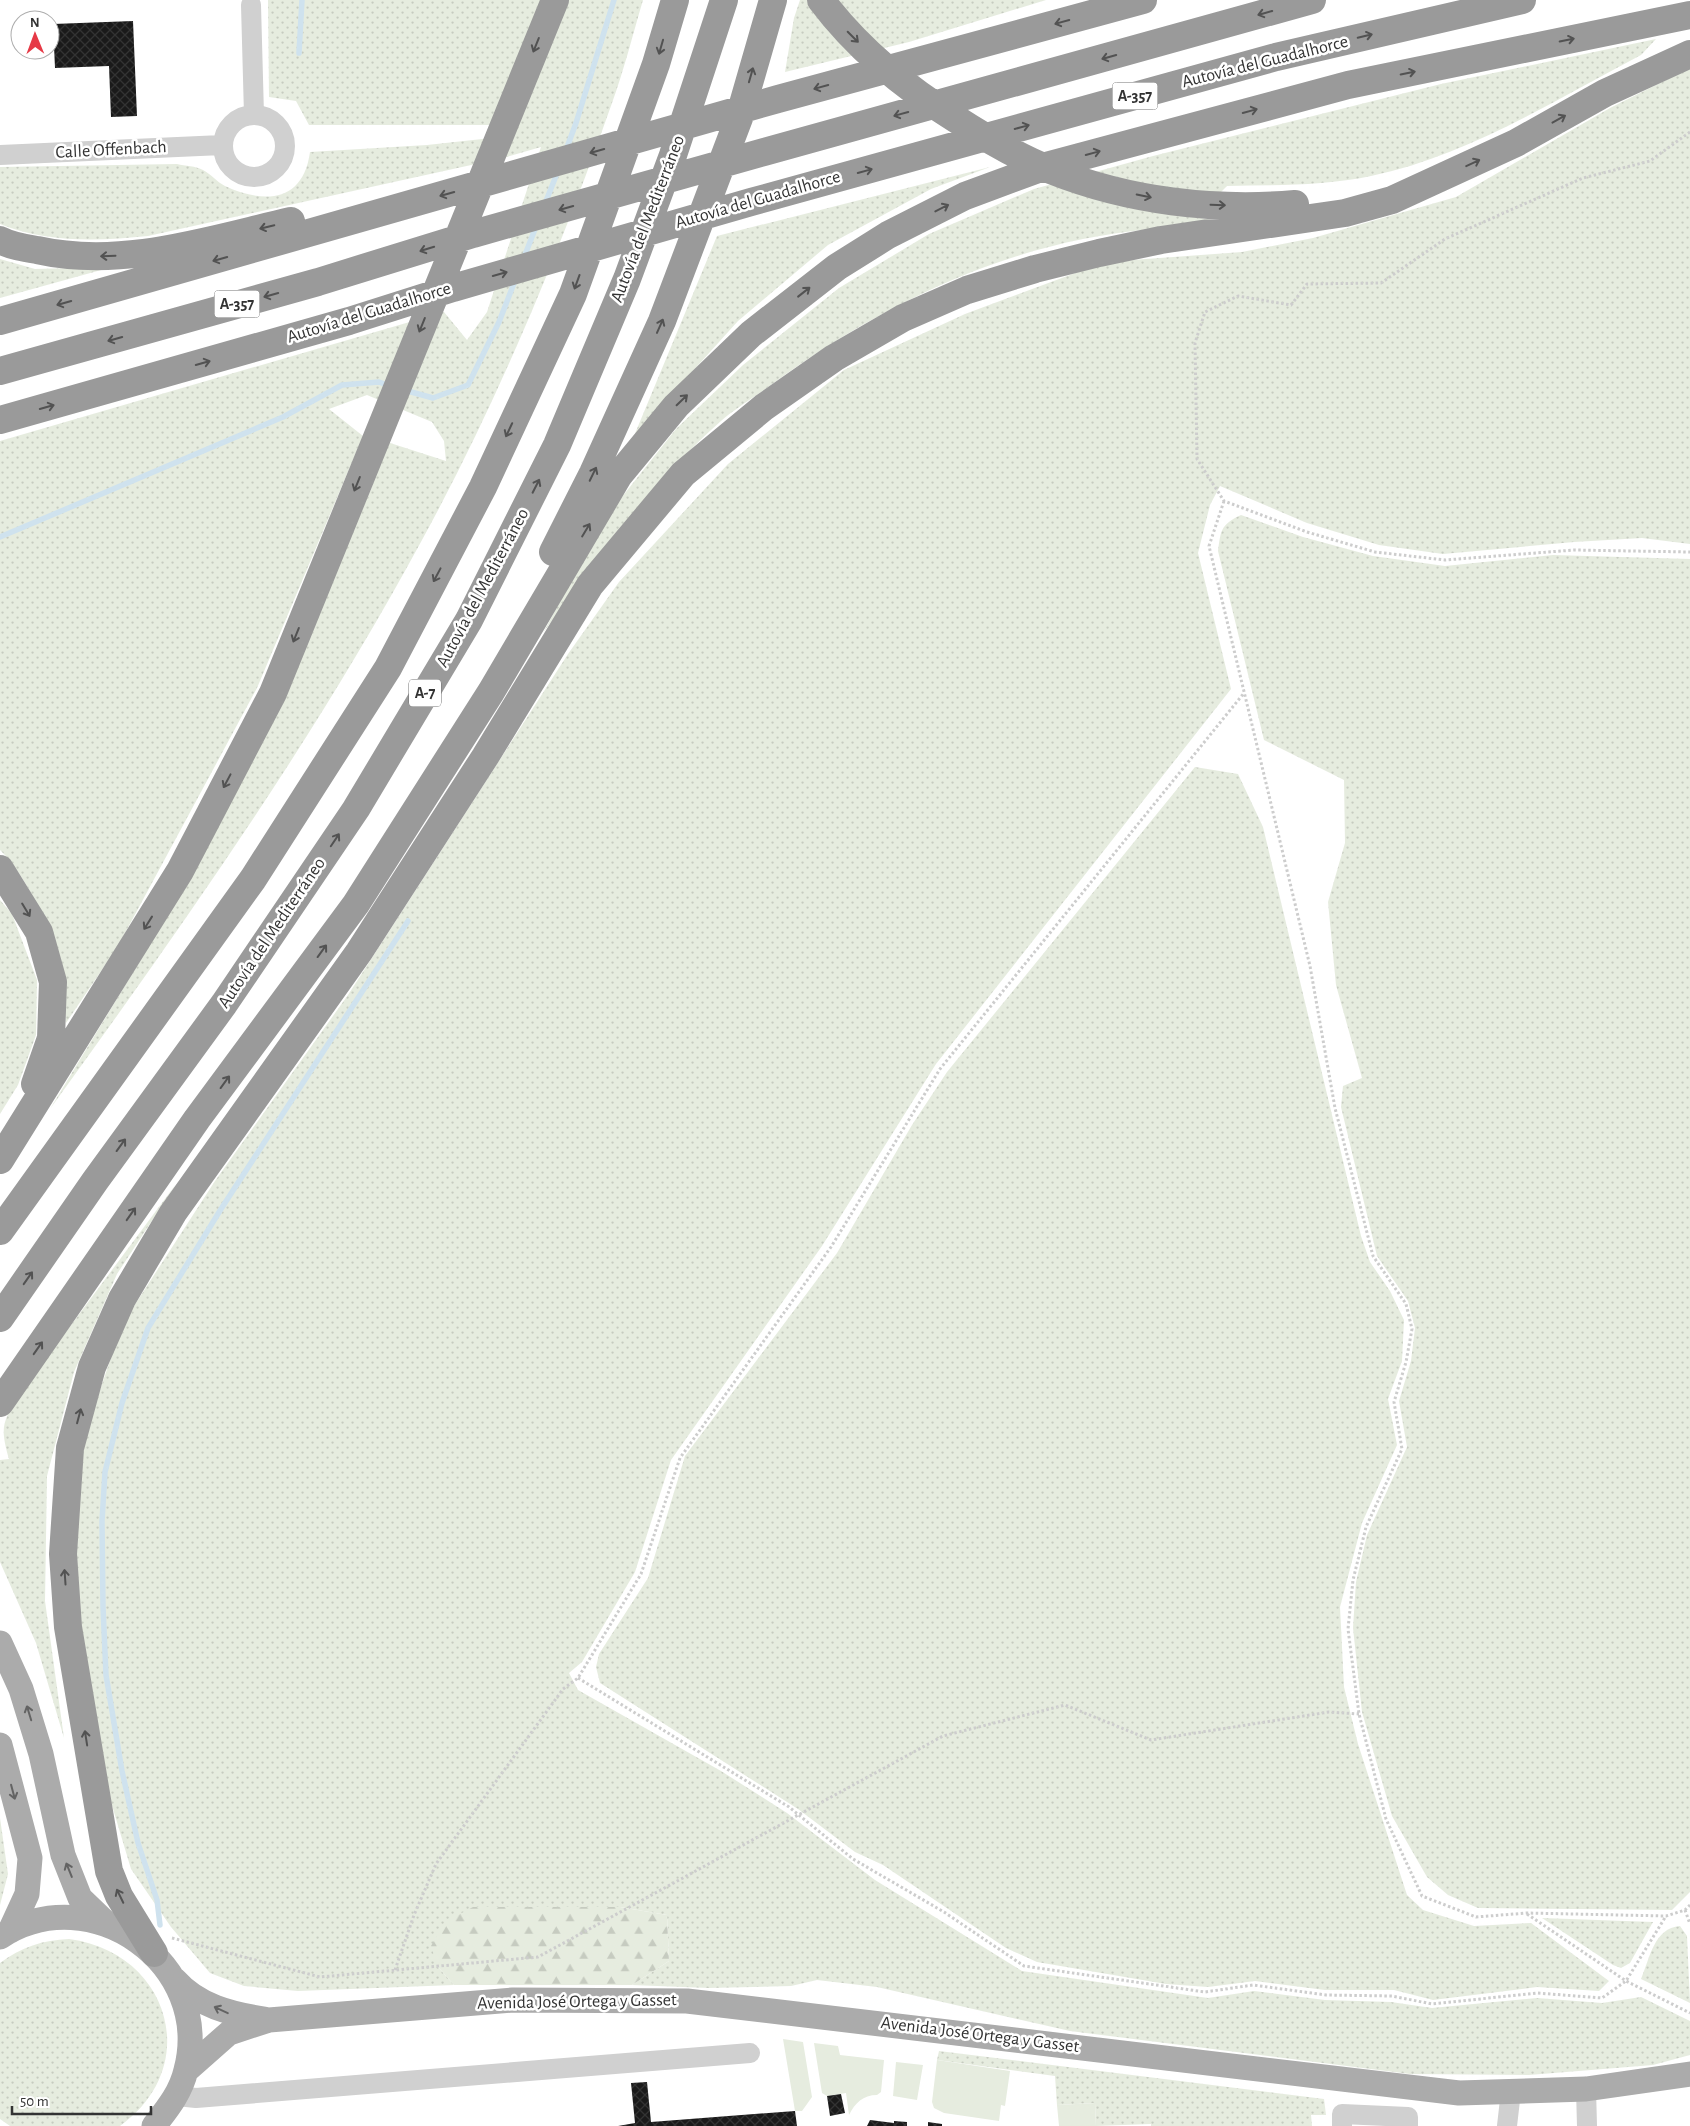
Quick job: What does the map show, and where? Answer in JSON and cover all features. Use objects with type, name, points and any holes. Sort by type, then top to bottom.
[{"type":"highway","points":[[0,1160],[180,871],[269,701],[554,0]]},
{"type":"highway","name":"A-7","points":[[0,1231],[253,879],[388,668],[483,487],[573,294],[656,64],[674,0]]},
{"type":"highway","name":"Autovía del Mediterráneo","points":[[0,1318],[100,1173],[224,1004],[356,809],[469,620],[557,445],[627,280],[673,155],[724,0]]},
{"type":"highway","points":[[443,766],[472,701],[514,629],[593,473],[662,321],[739,118],[773,0]]},
{"type":"highway","points":[[821,0],[838,22],[877,62],[922,98],[1002,147],[1053,171],[1103,187],[1170,202],[1265,206],[1339,200],[1430,184]]},
{"type":"highway","points":[[0,321],[778,99],[1143,0]]},
{"type":"highway","name":"A-357","points":[[0,371],[318,282],[473,234],[1312,0]]},
{"type":"highway","name":"Autovía del Guadalhorce","points":[[0,420],[349,321],[453,288],[751,202],[1276,57],[1522,0]]},
{"type":"highway","points":[[5,1395],[197,1119],[356,904],[491,692],[618,475],[676,406],[750,334],[837,266],[881,240],[965,196],[1046,166],[1348,85],[1690,15]]},
{"type":"highway","points":[[154,1953],[119,1896],[109,1871],[68,1627],[63,1554],[70,1448],[92,1368],[122,1299],[173,1213],[359,952],[485,756],[590,585],[683,474],[764,407],[834,358],[903,318],[967,290],[1036,269],[1160,240],[1345,213],[1392,200],[1516,143],[1605,93],[1690,54]]},
{"type":"highway","points":[[0,240],[7,244],[62,256],[108,256],[157,252],[297,220],[385,212]]},
{"type":"highway","points":[[0,869],[39,932],[53,982],[51,1038],[38,1079],[0,1142]]},
{"type":"main road","points":[[0,1643],[21,1689],[38,1745],[63,1855],[80,1898],[106,1923]]},
{"type":"main road","points":[[0,1745],[30,1858],[27,1894],[5,1934]]},
{"type":"main road","points":[[5,1934],[41,1920],[74,1917],[106,1923],[132,1936],[154,1953],[175,1980],[184,2002],[189,2024],[190,2048],[186,2070],[176,2096],[154,2126]]},
{"type":"main road","name":"Avenida José Ortega y Gasset","points":[[175,1980],[187,1994],[229,2014],[269,2020],[513,2000],[687,2000],[1459,2093],[1586,2088],[1690,2074]]},
{"type":"main road","name":"Avenida José Ortega y Gasset","points":[[186,2070],[229,2033],[269,2020]]},
{"type":"street","points":[[251,5],[254,115]]},
{"type":"street","points":[[254,115],[265,116],[274,122],[283,135],[286,150],[282,161],[276,169],[267,175],[246,177],[228,165],[222,145],[229,127],[236,120],[254,115]]},
{"type":"street","name":"Calle Offenbach","points":[[0,155],[222,145]]},
{"type":"street","points":[[176,2096],[196,2098],[750,2053]]},
{"type":"street","points":[[1586,2088],[1587,2126]]},
{"type":"street","points":[[1507,2126],[1511,2091]]},
{"type":"street","points":[[1342,2126],[1342,2114],[1408,2116],[1408,2126]]},
{"type":"path","points":[[1690,132],[1650,161],[1583,178],[1444,239],[1381,283],[1307,284],[1291,305],[1238,296],[1205,312],[1195,343],[1197,459],[1224,501],[1307,532],[1375,552],[1445,560],[1574,550],[1690,552]]},
{"type":"path","points":[[1224,501],[1209,546],[1310,966],[1335,1108],[1373,1256],[1406,1304],[1412,1329],[1406,1362],[1394,1402],[1402,1449],[1366,1527],[1352,1580],[1348,1629],[1359,1714],[1386,1819],[1422,1896],[1476,1917],[1526,1913],[1666,1916],[1686,1910],[1690,1905]]},
{"type":"path","points":[[395,1970],[414,1915],[436,1864],[563,1689],[578,1678],[641,1574],[680,1458],[831,1247],[940,1069],[1244,693]]},
{"type":"path","points":[[578,1678],[789,1808],[853,1859],[944,1912],[1024,1966],[1206,1992],[1253,1985],[1326,1995],[1392,1996],[1432,2004],[1537,1993],[1602,1998],[1626,1981],[1666,1916]]},
{"type":"path","points":[[140,1930],[320,1977],[538,1957],[943,1736],[1065,1705],[1150,1740],[1329,1712],[1359,1714]]},
{"type":"path","points":[[1686,1910],[1690,1924]]},
{"type":"path","points":[[1526,1913],[1626,1981],[1690,2013]]},
{"type":"green space","points":[[268,0],[643,0],[616,90],[592,159],[549,270],[526,326],[450,488],[380,614],[292,759],[198,901],[50,1109],[169,913],[286,691],[371,489],[387,442],[446,461],[444,441],[432,422],[367,395],[329,409],[363,436],[257,688],[118,946],[66,1023],[62,974],[59,958],[50,932],[18,871],[0,850],[0,441],[444,312],[467,340],[487,312],[541,147],[503,158],[148,236],[111,239],[73,239],[36,235],[0,224],[0,167],[177,164],[200,169],[225,186],[240,192],[267,197],[280,195],[290,190],[299,181],[306,169],[310,152],[427,145],[510,136],[513,125],[309,125],[296,101],[269,97]]},
{"type":"green space","points":[[800,0],[1046,0],[909,42],[785,72],[794,18]]},
{"type":"green space","points":[[1656,39],[1641,55],[1510,125],[1442,155],[1407,167],[1335,182],[1227,186],[1219,194],[1168,212],[1218,221],[1100,236],[1041,249],[959,277],[881,315],[806,360],[721,421],[672,469],[649,495],[584,577],[543,633],[606,517],[676,429],[743,365],[839,288],[929,234],[1034,189],[1153,156],[1441,84]]},
{"type":"green space","points":[[1690,68],[1690,544],[1642,538],[1443,554],[1379,545],[1307,523],[1220,486],[1210,505],[1198,553],[1231,689],[936,1064],[822,1246],[671,1460],[635,1572],[582,1662],[569,1673],[578,1690],[721,1771],[787,1813],[875,1880],[1022,1971],[1208,1998],[1254,1991],[1325,2000],[1391,2002],[1432,2008],[1537,1998],[1602,2003],[1641,1997],[1690,2021],[1690,2055],[1653,2065],[1529,2075],[1410,2074],[1070,2031],[877,1987],[817,1980],[791,1986],[709,1988],[632,1985],[669,1961],[667,1915],[620,1907],[438,1967],[454,1985],[298,1991],[244,1986],[210,1973],[171,1927],[131,1869],[105,1782],[81,1626],[74,1524],[82,1442],[123,1323],[215,1181],[348,995],[568,654],[619,582],[728,464],[844,370],[965,314],[1105,262],[1242,252],[1313,238],[1456,197],[1610,108]]},
{"type":"green space","points":[[990,167],[931,189],[828,245],[738,321],[634,436],[717,236]]},
{"type":"green space","points":[[0,259],[35,269],[112,267],[0,298]]},
{"type":"green space","points":[[1241,515],[1303,537],[1373,556],[1445,566],[1553,555],[1690,559],[1690,1892],[1672,1910],[1478,1908],[1448,1895],[1427,1877],[1392,1816],[1362,1712],[1353,1628],[1356,1582],[1367,1535],[1407,1447],[1399,1401],[1411,1361],[1415,1328],[1408,1301],[1377,1256],[1341,1107],[1343,1086],[1362,1078],[1336,985],[1328,902],[1345,843],[1344,780],[1264,740],[1218,551],[1223,529],[1229,522]]},
{"type":"green space","points":[[1195,767],[1238,774],[1263,827],[1361,1236],[1370,1262],[1390,1291],[1404,1320],[1402,1361],[1388,1399],[1397,1445],[1362,1523],[1340,1607],[1344,1687],[1358,1744],[1407,1895],[1423,1910],[1474,1926],[1531,1923],[1609,1981],[1599,1991],[1537,1987],[1433,2000],[1394,1990],[1325,1990],[1255,1981],[1208,1987],[1166,1984],[1037,1962],[1006,1948],[883,1865],[855,1852],[798,1809],[600,1683],[596,1667],[599,1654],[648,1578],[685,1456],[837,1253],[912,1125],[947,1072]]},
{"type":"green space","points":[[0,900],[12,914],[37,980],[36,1035],[18,1085],[0,1114]]},
{"type":"green space","points":[[176,1184],[117,1274],[74,1372],[47,1476],[45,1601],[64,1738],[36,1643],[0,1562],[0,1460],[9,1459],[4,1439],[4,1426],[9,1412],[19,1395]]},
{"type":"green space","points":[[0,1818],[8,1874],[0,1905]]},
{"type":"green space","points":[[473,1907],[620,1907],[667,1915],[669,1961],[632,1985],[454,1985],[438,1967],[431,1946],[445,1922]]},
{"type":"green space","points":[[1542,1918],[1653,1922],[1630,1963],[1621,1968],[1613,1965]]},
{"type":"green space","points":[[1680,1926],[1687,1936],[1690,2003],[1641,1979],[1650,1954],[1659,1938],[1671,1928]]},
{"type":"green space","points":[[69,1939],[103,1948],[131,1965],[151,1988],[163,2015],[167,2044],[162,2073],[146,2101],[120,2126],[10,2126],[0,2119],[0,1963],[33,1945]]},
{"type":"green space","points":[[783,2039],[803,2042],[812,2097],[802,2111],[795,2111]]},
{"type":"green space","points":[[814,2043],[838,2046],[840,2055],[884,2060],[881,2092],[860,2100],[849,2115],[846,2093],[827,2096],[822,2093]]},
{"type":"green space","points":[[939,2051],[1324,2099],[1326,2115],[1311,2115],[1312,2126],[1151,2126],[1151,2124],[1096,2126],[1095,2103],[1057,2105],[1055,2076],[937,2060]]},
{"type":"green space","points":[[937,2060],[1010,2071],[1005,2106],[1001,2105],[999,2121],[944,2113],[934,2108],[932,2102]]},
{"type":"green space","points":[[896,2062],[923,2065],[917,2100],[893,2096]]},
{"type":"green space","points":[[1095,2103],[1096,2126],[1059,2126],[1057,2105]]},
{"type":"building","points":[[133,21],[137,116],[111,117],[109,66],[55,68],[55,60],[60,60],[60,24]]},
{"type":"building","points":[[647,2082],[651,2122],[795,2111],[797,2126],[618,2126],[635,2123],[631,2083]]},
{"type":"building","points":[[841,2094],[845,2113],[830,2116],[827,2096]]},
{"type":"building","points":[[870,2120],[894,2123],[894,2121],[907,2122],[907,2126],[867,2126]]},
{"type":"building","points":[[928,2122],[942,2124],[942,2126],[928,2126]]},
{"type":"waterway","points":[[299,53],[302,0]]},
{"type":"waterway","points":[[566,150],[614,0]]},
{"type":"waterway","points":[[544,206],[558,171]]},
{"type":"waterway","points":[[523,260],[537,224]]},
{"type":"waterway","points":[[404,390],[433,398],[468,385],[499,322],[516,278]]},
{"type":"waterway","points":[[0,537],[283,417],[342,385],[379,382],[390,386]]},
{"type":"waterway","points":[[160,1925],[157,1900],[138,1843],[122,1771],[106,1675],[102,1521],[105,1472],[122,1403],[148,1328],[221,1209],[408,921]]}]
